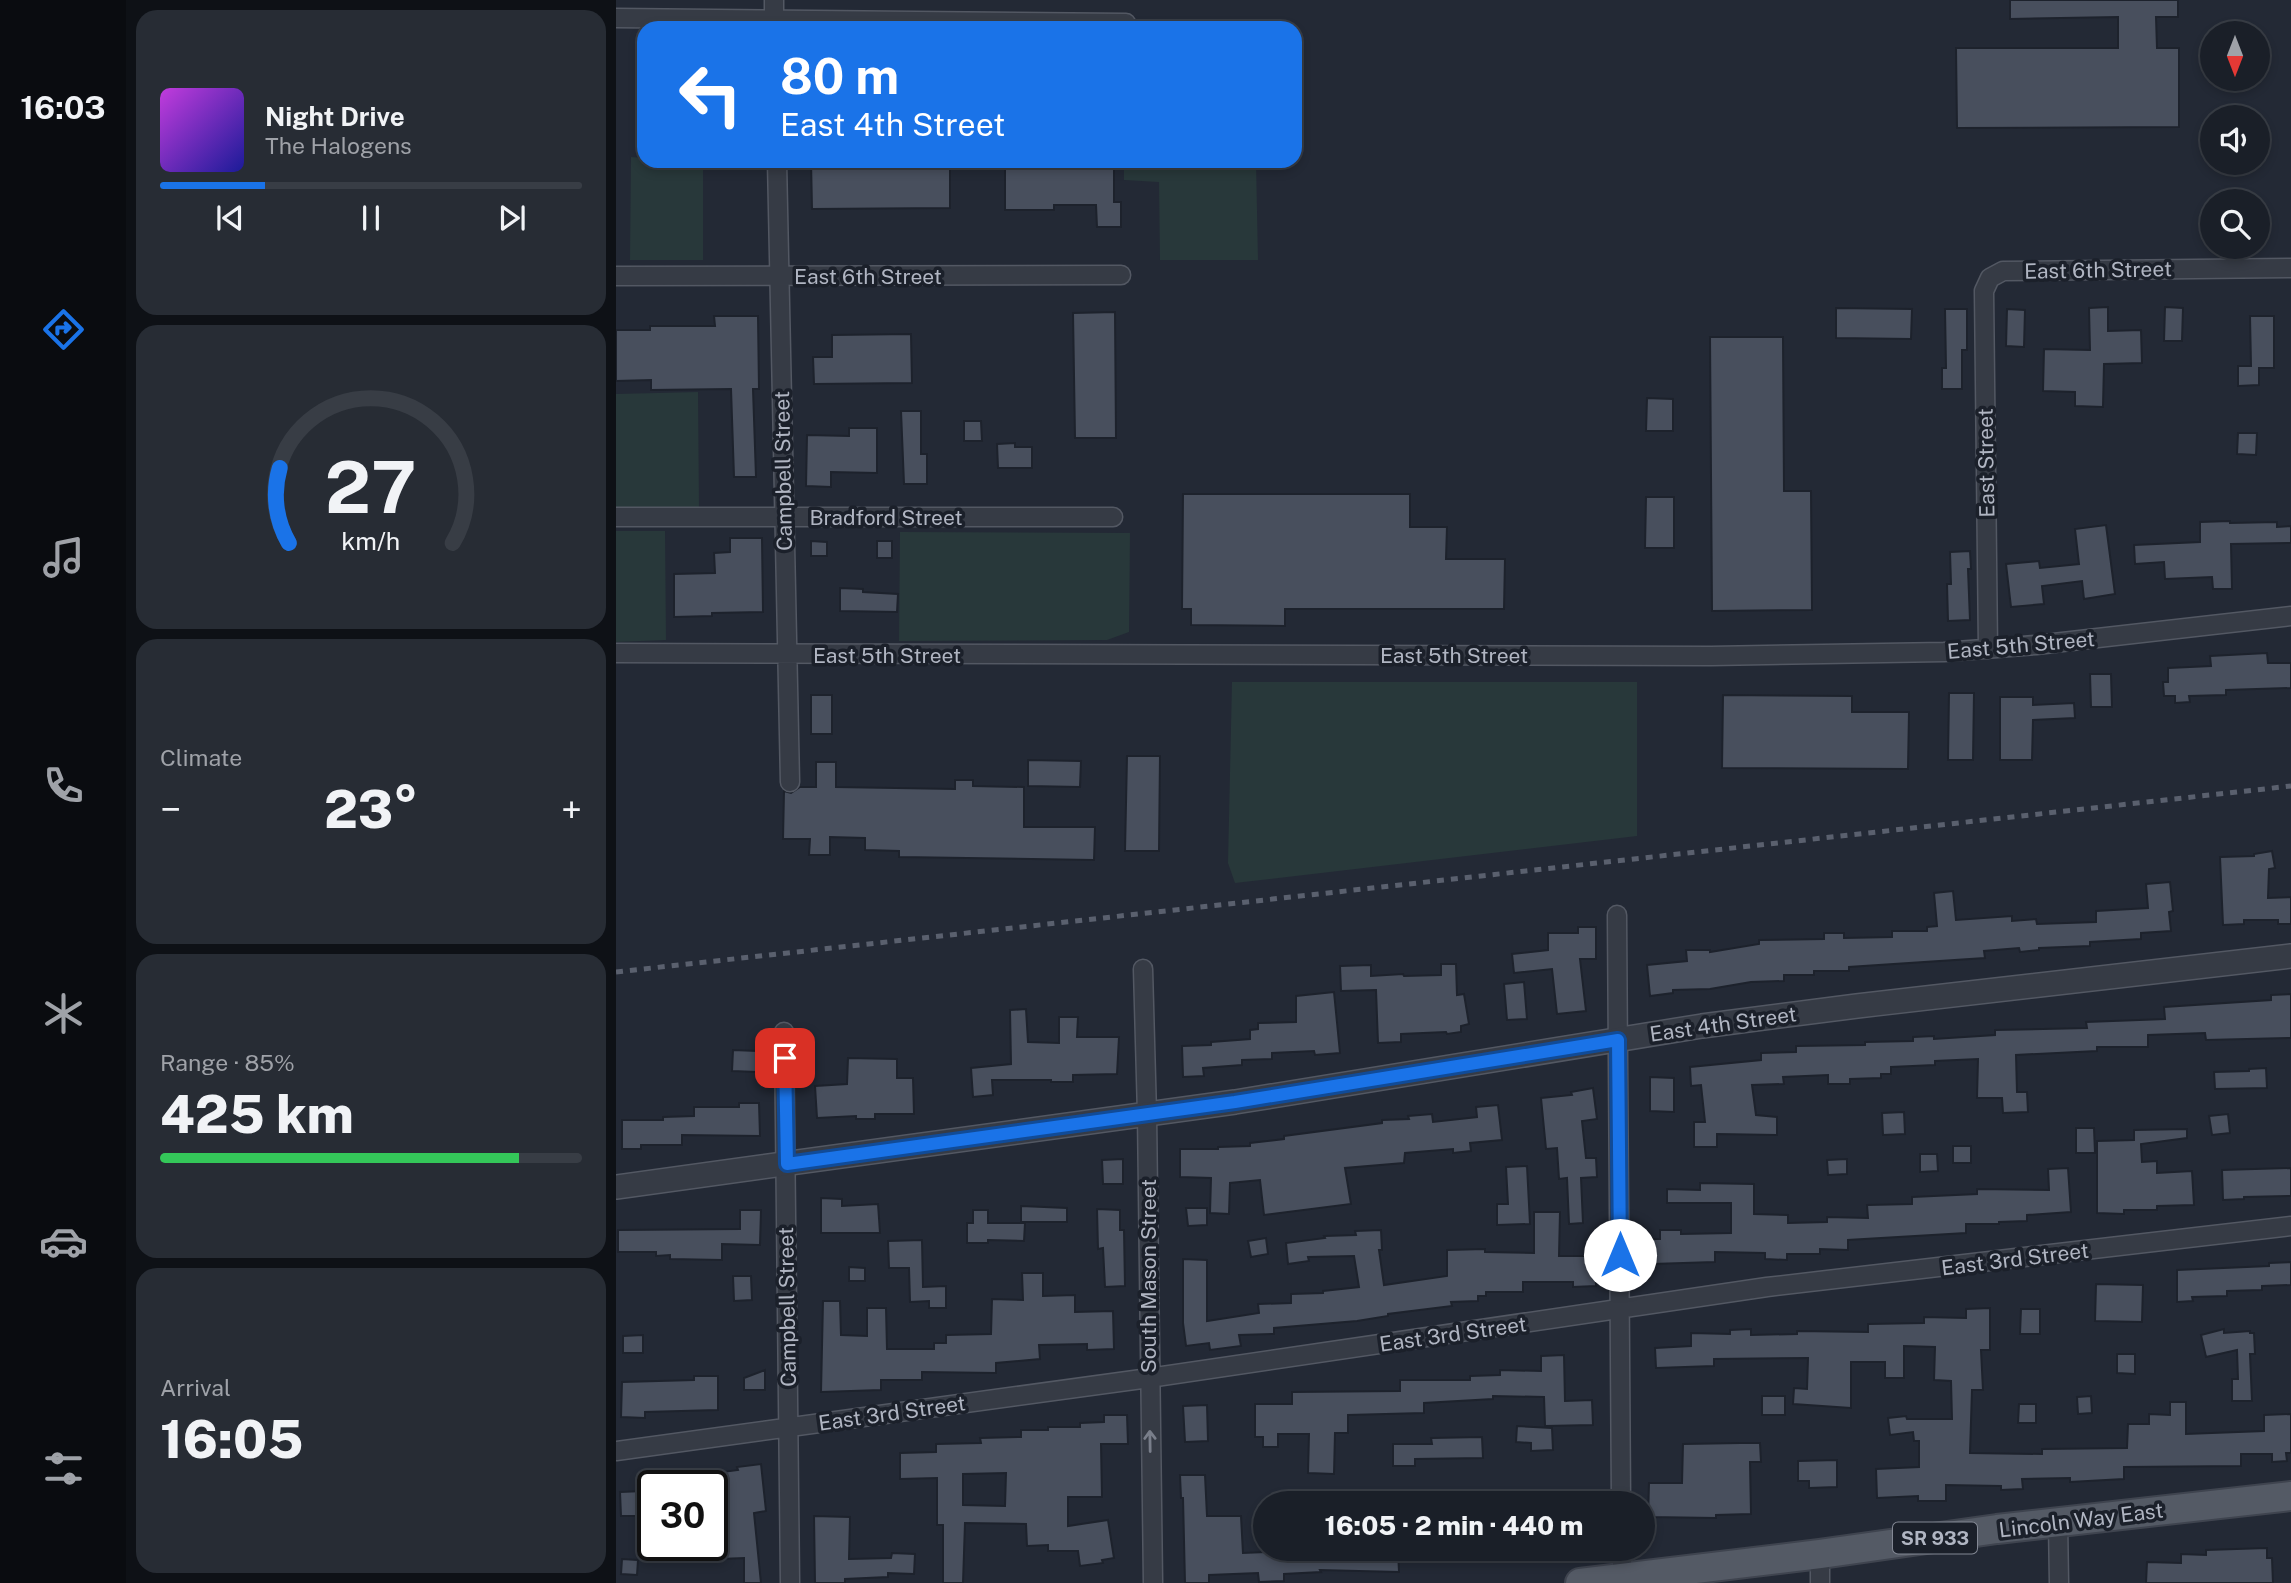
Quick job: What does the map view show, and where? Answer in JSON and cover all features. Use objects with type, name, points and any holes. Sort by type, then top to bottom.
[{"type":"main road","name":"Lincoln Way East","points":[[1580,1583],[2058,1522],[2291,1496]]},
{"type":"street","points":[[774,0],[774,21]]},
{"type":"street","points":[[616,18],[711,21]]},
{"type":"street","name":"Campbell Street","points":[[777,168],[790,782]]},
{"type":"street","name":"East 6th Street","points":[[1990,278],[2003,271],[2291,268]]},
{"type":"street","name":"East 6th Street","points":[[616,276],[1121,275]]},
{"type":"street","name":"East Street","points":[[1988,649],[1984,291],[1990,278]]},
{"type":"street","name":"Bradford Street","points":[[616,517],[1113,517]]},
{"type":"street","name":"East 5th Street","points":[[616,653],[1711,656],[1944,652],[2291,616]]},
{"type":"street","points":[[1617,915],[1622,1491]]},
{"type":"street","name":"East 4th Street","points":[[616,1186],[1147,1114],[1702,1026],[2291,956]]},
{"type":"street","name":"South Mason Street","points":[[1143,969],[1153,1583]]},
{"type":"street","name":"Campbell Street","points":[[784,1032],[790,1583]]},
{"type":"street","name":"East 3rd Street","points":[[616,1451],[1149,1378],[1767,1287],[2291,1226]]},
{"type":"street","points":[[2058,1522],[2059,1583]]},
{"type":"street","points":[[1820,1554],[1820,1583]]},
{"type":"street","points":[[1622,1561],[1622,1578]]},
{"type":"shaded area","points":[[631,157],[637,157],[637,168],[703,168],[703,260],[630,260]]},
{"type":"shaded area","points":[[1124,168],[1256,168],[1258,260],[1160,260],[1159,182],[1124,180]]},
{"type":"shaded area","points":[[698,392],[699,508],[616,508],[616,394]]},
{"type":"shaded area","points":[[616,531],[665,531],[666,640],[616,642]]},
{"type":"shaded area","points":[[900,532],[1130,533],[1129,632],[1107,640],[899,641]]},
{"type":"shaded area","points":[[1232,682],[1637,682],[1637,836],[1235,883],[1228,863]]},
{"type":"building","points":[[2010,0],[2178,0],[2178,17],[2156,17],[2157,48],[2179,48],[2179,127],[1957,128],[1956,48],[2118,48],[2118,17],[2010,19]]},
{"type":"building","points":[[811,168],[950,168],[950,208],[812,209]]},
{"type":"building","points":[[1005,168],[1114,168],[1114,202],[1121,202],[1121,227],[1097,227],[1096,205],[1054,205],[1054,210],[1005,210]]},
{"type":"building","points":[[2108,307],[2108,331],[2141,330],[2142,363],[2104,364],[2103,407],[2075,406],[2075,392],[2043,391],[2044,349],[2090,350],[2089,308]]},
{"type":"building","points":[[2165,307],[2183,308],[2182,341],[2164,341]]},
{"type":"building","points":[[1836,308],[1912,309],[1911,339],[1836,338]]},
{"type":"building","points":[[1945,309],[1967,309],[1967,350],[1962,350],[1962,389],[1942,389],[1942,368],[1946,368]]},
{"type":"building","points":[[2007,309],[2025,310],[2024,347],[2006,346]]},
{"type":"building","points":[[1115,312],[1116,438],[1075,438],[1073,313]]},
{"type":"building","points":[[714,316],[758,316],[759,389],[753,389],[756,477],[734,477],[731,389],[651,390],[651,380],[616,381],[616,330],[650,330],[650,326],[715,326]]},
{"type":"building","points":[[2250,316],[2274,316],[2274,368],[2259,368],[2259,385],[2238,386],[2238,366],[2251,366]]},
{"type":"building","points":[[911,334],[912,383],[814,384],[813,357],[832,357],[832,335]]},
{"type":"building","points":[[1710,337],[1783,337],[1784,491],[1811,491],[1812,610],[1712,611]]},
{"type":"building","points":[[1647,398],[1673,399],[1673,431],[1646,431]]},
{"type":"building","points":[[901,411],[921,411],[921,454],[927,454],[927,484],[904,484]]},
{"type":"building","points":[[964,421],[981,421],[982,441],[964,441]]},
{"type":"building","points":[[849,428],[877,428],[877,473],[831,472],[831,487],[806,486],[807,435],[849,436]]},
{"type":"building","points":[[2238,433],[2257,433],[2256,455],[2237,454]]},
{"type":"building","points":[[1015,443],[1015,447],[1032,447],[1032,468],[998,468],[997,444]]},
{"type":"building","points":[[1183,494],[1410,494],[1410,527],[1447,527],[1446,559],[1505,559],[1504,609],[1285,609],[1285,626],[1191,625],[1191,609],[1182,609]]},
{"type":"building","points":[[1646,497],[1674,497],[1674,548],[1645,548]]},
{"type":"building","points":[[2200,522],[2277,522],[2277,527],[2291,526],[2291,543],[2231,544],[2232,589],[2213,589],[2212,577],[2165,579],[2164,562],[2135,564],[2134,545],[2200,542]]},
{"type":"building","points":[[2106,525],[2115,594],[2084,599],[2082,581],[2042,586],[2044,604],[2011,607],[2006,564],[2039,561],[2040,568],[2079,564],[2075,529]]},
{"type":"building","points":[[730,538],[762,538],[763,612],[674,617],[674,574],[715,573],[714,553],[730,552]]},
{"type":"building","points":[[811,541],[827,542],[827,556],[811,556]]},
{"type":"building","points":[[877,541],[892,541],[892,558],[877,558]]},
{"type":"building","points":[[1970,551],[1970,620],[1948,621],[1950,552]]},
{"type":"building","points":[[840,588],[898,594],[897,612],[840,611]]},
{"type":"building","points":[[2267,653],[2268,663],[2291,663],[2291,688],[2226,690],[2226,695],[2189,696],[2190,702],[2175,703],[2175,696],[2164,696],[2163,682],[2168,682],[2168,668],[2211,666],[2210,656]]},
{"type":"building","points":[[2090,674],[2111,674],[2112,707],[2091,707]]},
{"type":"building","points":[[1949,693],[1974,693],[1973,760],[1948,760]]},
{"type":"building","points":[[811,695],[832,695],[832,734],[811,734]]},
{"type":"building","points":[[1723,695],[1852,696],[1852,712],[1909,712],[1908,769],[1722,768]]},
{"type":"building","points":[[2000,697],[2033,697],[2033,705],[2074,703],[2075,718],[2033,720],[2032,760],[2000,760]]},
{"type":"building","points":[[1127,756],[1160,756],[1159,851],[1125,851]]},
{"type":"building","points":[[1028,760],[1081,761],[1080,787],[1028,786]]},
{"type":"building","points":[[816,762],[836,762],[836,787],[955,789],[955,780],[973,780],[973,786],[1024,787],[1024,827],[1095,827],[1094,860],[899,857],[899,851],[865,850],[865,838],[830,837],[830,855],[809,855],[810,839],[783,839],[784,791],[791,793],[800,787],[816,787]]},
{"type":"building","points":[[2272,851],[2275,868],[2269,869],[2268,898],[2291,897],[2291,924],[2278,924],[2278,920],[2244,920],[2244,924],[2223,925],[2220,857],[2254,856]]},
{"type":"building","points":[[2170,882],[2173,911],[2169,912],[2171,931],[2141,933],[2141,939],[2090,942],[2090,946],[2039,948],[2020,952],[2019,948],[1984,951],[1985,958],[1849,967],[1849,971],[1814,971],[1814,975],[1784,975],[1784,981],[1673,990],[1673,993],[1650,996],[1647,965],[1687,961],[1686,950],[1710,952],[1759,944],[1759,940],[1824,939],[1824,933],[1844,933],[1844,938],[1892,937],[1892,931],[1927,931],[1927,927],[1937,926],[1934,893],[1953,891],[1956,920],[2012,916],[2012,921],[2036,919],[2037,924],[2096,922],[2096,911],[2148,908],[2146,884]]},
{"type":"building","points":[[1578,927],[1596,927],[1596,959],[1580,959],[1586,1011],[1557,1014],[1552,969],[1514,973],[1512,954],[1548,950],[1548,933],[1578,933]]},
{"type":"building","points":[[1441,964],[1456,964],[1457,995],[1464,994],[1469,1024],[1461,1026],[1461,1032],[1401,1034],[1401,1042],[1378,1043],[1376,990],[1341,991],[1340,966],[1371,965],[1371,976],[1404,976],[1441,975]]},
{"type":"building","points":[[1524,982],[1527,1019],[1507,1020],[1504,984]]},
{"type":"building","points":[[1334,992],[1340,1053],[1272,1053],[1272,1059],[1242,1060],[1242,1065],[1203,1068],[1204,1076],[1183,1077],[1182,1046],[1250,1039],[1250,1030],[1258,1029],[1258,1023],[1296,1022],[1296,996]]},
{"type":"building","points":[[2291,994],[2291,1038],[2206,1040],[2205,1033],[2148,1035],[2148,1047],[2097,1047],[2097,1051],[2016,1055],[2017,1092],[2027,1092],[2028,1112],[2003,1113],[2002,1098],[1977,1098],[1978,1059],[1935,1061],[1935,1065],[1891,1067],[1891,1074],[1881,1074],[1881,1078],[1850,1079],[1850,1084],[1828,1084],[1828,1075],[1783,1077],[1784,1084],[1752,1085],[1756,1115],[1777,1117],[1777,1135],[1717,1134],[1717,1147],[1694,1147],[1694,1122],[1705,1122],[1701,1085],[1691,1086],[1690,1067],[1761,1060],[1761,1053],[1796,1052],[1796,1046],[1865,1045],[1865,1042],[1913,1041],[1913,1037],[1934,1036],[1934,1039],[1995,1035],[1995,1030],[2087,1028],[2086,1022],[2165,1019],[2164,1007],[2271,1000],[2271,995]]},
{"type":"building","points":[[1026,1009],[1028,1042],[1059,1043],[1059,1017],[1078,1017],[1077,1037],[1119,1037],[1117,1074],[1073,1075],[1073,1082],[992,1080],[993,1095],[973,1097],[971,1068],[1011,1064],[1010,1010]]},
{"type":"building","points":[[733,1050],[758,1051],[757,1072],[732,1071]]},
{"type":"building","points":[[848,1058],[897,1059],[897,1078],[913,1078],[914,1114],[875,1114],[875,1119],[856,1119],[856,1116],[817,1118],[815,1086],[847,1084]]},
{"type":"building","points":[[2266,1068],[2267,1088],[2215,1089],[2214,1072]]},
{"type":"building","points":[[1650,1077],[1674,1078],[1674,1112],[1650,1111]]},
{"type":"building","points":[[1593,1088],[1597,1119],[1582,1121],[1586,1158],[1596,1158],[1597,1177],[1581,1178],[1583,1223],[1569,1224],[1567,1178],[1559,1179],[1557,1148],[1546,1149],[1541,1098],[1572,1095],[1571,1092]]},
{"type":"building","points":[[739,1103],[759,1103],[760,1136],[682,1135],[682,1145],[641,1145],[641,1149],[622,1149],[622,1120],[663,1120],[663,1117],[694,1116],[694,1107],[739,1107]]},
{"type":"building","points":[[1498,1105],[1502,1140],[1470,1143],[1471,1151],[1453,1153],[1453,1149],[1405,1153],[1404,1163],[1345,1168],[1351,1204],[1264,1215],[1260,1180],[1230,1183],[1229,1214],[1210,1213],[1211,1178],[1180,1177],[1180,1149],[1250,1146],[1250,1143],[1284,1139],[1284,1136],[1382,1123],[1382,1120],[1409,1119],[1408,1116],[1432,1114],[1433,1122],[1477,1117],[1476,1107]]},
{"type":"building","points":[[1904,1112],[1905,1134],[1883,1135],[1882,1113]]},
{"type":"building","points":[[2228,1114],[2230,1133],[2212,1135],[2209,1116]]},
{"type":"building","points":[[2076,1128],[2094,1128],[2095,1153],[2076,1153]]},
{"type":"building","points":[[2187,1129],[2187,1138],[2141,1144],[2142,1162],[2157,1161],[2157,1173],[2192,1171],[2194,1205],[2157,1206],[2157,1210],[2124,1210],[2124,1214],[2097,1213],[2097,1141],[2134,1140],[2134,1130]]},
{"type":"building","points":[[1953,1146],[1971,1146],[1971,1163],[1953,1163]]},
{"type":"building","points":[[1920,1154],[1937,1154],[1938,1171],[1920,1172]]},
{"type":"building","points":[[1123,1159],[1123,1184],[1103,1184],[1102,1160]]},
{"type":"building","points":[[1847,1159],[1847,1174],[1828,1175],[1827,1160]]},
{"type":"building","points":[[1527,1166],[1530,1224],[1497,1225],[1497,1204],[1508,1204],[1506,1167]]},
{"type":"building","points":[[2068,1168],[2071,1212],[2027,1215],[2027,1221],[1966,1224],[1966,1233],[1848,1240],[1848,1250],[1820,1249],[1820,1254],[1787,1254],[1787,1260],[1765,1259],[1765,1253],[1715,1252],[1715,1262],[1652,1264],[1652,1239],[1660,1239],[1660,1230],[1681,1230],[1681,1234],[1731,1233],[1731,1203],[1667,1203],[1667,1189],[1700,1190],[1700,1183],[1754,1184],[1754,1214],[1788,1215],[1788,1223],[1827,1222],[1827,1217],[1868,1218],[1867,1205],[1912,1204],[1912,1197],[1977,1194],[1977,1189],[2049,1190],[2048,1169]]},
{"type":"building","points":[[2291,1168],[2291,1196],[2223,1200],[2222,1170]]},
{"type":"building","points":[[821,1198],[842,1199],[842,1206],[878,1204],[880,1233],[821,1233]]},
{"type":"building","points":[[1021,1206],[1067,1208],[1067,1222],[1021,1222]]},
{"type":"building","points":[[1186,1208],[1207,1208],[1207,1225],[1188,1226]]},
{"type":"building","points":[[1097,1209],[1120,1210],[1120,1230],[1124,1230],[1125,1286],[1105,1287],[1103,1248],[1098,1249]]},
{"type":"building","points":[[740,1210],[761,1210],[760,1245],[722,1244],[722,1260],[670,1259],[670,1255],[656,1256],[656,1252],[618,1252],[618,1230],[740,1229]]},
{"type":"building","points":[[973,1210],[988,1210],[988,1223],[1025,1223],[1024,1241],[988,1240],[988,1243],[967,1243],[967,1223],[973,1223]]},
{"type":"building","points":[[1534,1212],[1560,1212],[1559,1256],[1595,1256],[1596,1286],[1573,1287],[1573,1282],[1523,1282],[1523,1292],[1486,1292],[1486,1296],[1478,1296],[1478,1301],[1451,1302],[1452,1306],[1357,1321],[1274,1328],[1274,1334],[1239,1335],[1241,1346],[1210,1350],[1209,1343],[1186,1346],[1183,1323],[1183,1259],[1207,1260],[1207,1321],[1259,1313],[1258,1304],[1291,1303],[1291,1294],[1323,1293],[1359,1287],[1354,1256],[1308,1257],[1309,1261],[1288,1264],[1286,1243],[1325,1238],[1324,1236],[1356,1235],[1355,1231],[1381,1230],[1382,1250],[1379,1250],[1384,1285],[1447,1276],[1447,1250],[1485,1249],[1485,1252],[1534,1253]]},
{"type":"building","points":[[1266,1238],[1268,1254],[1251,1257],[1248,1241]]},
{"type":"building","points":[[922,1240],[923,1287],[946,1286],[946,1308],[929,1308],[929,1301],[910,1302],[909,1268],[889,1268],[888,1241]]},
{"type":"building","points":[[2291,1262],[2291,1285],[2262,1286],[2262,1290],[2227,1291],[2227,1296],[2192,1297],[2193,1301],[2177,1302],[2177,1270],[2269,1266],[2269,1263]]},
{"type":"building","points":[[849,1267],[865,1268],[865,1281],[849,1281]]},
{"type":"building","points":[[1022,1273],[1043,1273],[1043,1296],[1075,1295],[1075,1312],[1113,1311],[1114,1349],[1087,1350],[1087,1344],[1039,1345],[1040,1359],[996,1363],[996,1373],[922,1372],[922,1380],[881,1380],[881,1390],[821,1392],[823,1301],[840,1301],[841,1335],[867,1336],[867,1308],[886,1308],[887,1349],[934,1349],[934,1343],[946,1343],[946,1335],[991,1334],[992,1299],[1023,1300]]},
{"type":"building","points":[[733,1276],[751,1276],[752,1300],[734,1301]]},
{"type":"building","points":[[2096,1284],[2143,1285],[2142,1322],[2095,1321]]},
{"type":"building","points":[[1990,1308],[1990,1350],[1981,1350],[1983,1390],[1972,1390],[1970,1453],[2042,1454],[2042,1449],[2127,1448],[2128,1424],[2149,1424],[2149,1414],[2170,1415],[2170,1402],[2186,1402],[2186,1434],[2264,1431],[2264,1415],[2291,1414],[2291,1453],[2286,1453],[2287,1461],[2272,1462],[2272,1454],[2241,1454],[2241,1466],[2124,1467],[2124,1479],[2070,1482],[2070,1478],[2022,1479],[2023,1489],[2001,1490],[2001,1486],[1946,1485],[1946,1501],[1918,1501],[1918,1496],[1877,1498],[1876,1469],[1919,1467],[1919,1441],[1914,1441],[1913,1432],[1890,1435],[1888,1418],[1906,1416],[1907,1419],[1952,1419],[1951,1381],[1934,1380],[1935,1347],[1904,1346],[1904,1378],[1885,1378],[1885,1362],[1851,1362],[1851,1408],[1793,1404],[1794,1388],[1807,1389],[1808,1358],[1714,1359],[1714,1366],[1656,1368],[1655,1348],[1691,1346],[1691,1333],[1730,1334],[1730,1330],[1751,1329],[1751,1335],[1797,1334],[1797,1331],[1868,1332],[1868,1324],[1924,1323],[1924,1317],[1966,1318],[1966,1309]]},
{"type":"building","points":[[2021,1309],[2040,1309],[2040,1334],[2020,1334]]},
{"type":"building","points":[[2224,1329],[2224,1333],[2254,1333],[2255,1354],[2250,1354],[2252,1401],[2232,1401],[2232,1379],[2238,1379],[2237,1350],[2206,1357],[2201,1335]]},
{"type":"building","points":[[643,1335],[643,1353],[623,1353],[623,1336]]},
{"type":"building","points":[[2117,1354],[2135,1354],[2135,1374],[2117,1373]]},
{"type":"building","points":[[1564,1355],[1565,1401],[1592,1400],[1593,1425],[1545,1426],[1544,1397],[1493,1396],[1493,1399],[1424,1403],[1424,1413],[1348,1415],[1348,1433],[1335,1433],[1334,1474],[1308,1473],[1309,1434],[1278,1434],[1278,1447],[1263,1447],[1263,1437],[1255,1437],[1255,1404],[1292,1404],[1292,1392],[1400,1391],[1400,1380],[1470,1380],[1470,1376],[1500,1375],[1500,1370],[1541,1371],[1541,1356]]},
{"type":"building","points":[[765,1370],[765,1390],[744,1390],[744,1378]]},
{"type":"building","points":[[694,1376],[718,1376],[718,1410],[645,1412],[645,1418],[621,1417],[622,1382],[694,1380]]},
{"type":"building","points":[[1762,1396],[1785,1396],[1785,1415],[1762,1415]]},
{"type":"building","points":[[2091,1396],[2092,1413],[2078,1414],[2077,1397]]},
{"type":"building","points":[[2019,1404],[2036,1404],[2036,1423],[2018,1423]]},
{"type":"building","points":[[1207,1405],[1208,1441],[1185,1442],[1183,1406]]},
{"type":"building","points":[[1104,1415],[1127,1415],[1128,1444],[1101,1444],[1102,1497],[1068,1497],[1068,1526],[1108,1520],[1114,1558],[1102,1560],[1103,1563],[1080,1566],[1078,1551],[1048,1551],[1048,1545],[1027,1546],[1026,1524],[965,1523],[963,1583],[943,1583],[943,1525],[937,1525],[937,1478],[900,1479],[900,1453],[936,1452],[936,1444],[981,1443],[980,1438],[1021,1437],[1021,1430],[1080,1427],[1080,1423],[1104,1422]],"holes":[[[1006,1473],[1005,1506],[963,1505],[963,1474]]]},
{"type":"building","points":[[1517,1426],[1552,1428],[1553,1450],[1531,1451],[1531,1443],[1516,1442]]},
{"type":"building","points":[[1482,1437],[1483,1458],[1415,1459],[1415,1466],[1393,1466],[1393,1444],[1432,1444],[1431,1438]]},
{"type":"building","points":[[1760,1443],[1761,1462],[1750,1462],[1751,1514],[1716,1515],[1716,1518],[1655,1517],[1655,1491],[1649,1491],[1649,1483],[1682,1483],[1683,1444]]},
{"type":"building","points":[[1837,1460],[1837,1487],[1809,1488],[1809,1481],[1798,1481],[1798,1461]]},
{"type":"building","points":[[761,1464],[766,1511],[754,1513],[761,1583],[744,1583],[744,1558],[728,1559],[728,1471],[738,1470],[737,1467]]},
{"type":"building","points":[[1180,1475],[1205,1475],[1207,1516],[1241,1516],[1243,1553],[1253,1553],[1253,1561],[1399,1561],[1399,1572],[1320,1570],[1321,1572],[1284,1574],[1284,1581],[1259,1582],[1258,1573],[1209,1575],[1209,1583],[1185,1583]]},
{"type":"building","points":[[637,1491],[637,1516],[621,1516],[620,1492]]},
{"type":"building","points":[[814,1516],[850,1517],[849,1559],[891,1558],[892,1553],[915,1554],[914,1574],[888,1573],[888,1577],[845,1579],[845,1583],[815,1583]]},
{"type":"building","points":[[2267,1548],[2267,1558],[2272,1558],[2273,1583],[2146,1583],[2147,1562],[2181,1563],[2181,1554],[2206,1555],[2206,1550]]},
{"type":"building","points":[[622,1559],[638,1561],[637,1575],[621,1574]]},
{"type":"railway","points":[[616,972],[2291,786]]},
{"type":"route","points":[[785,1058],[787,1164],[1235,1102],[1618,1040],[1620,1255]]}]
